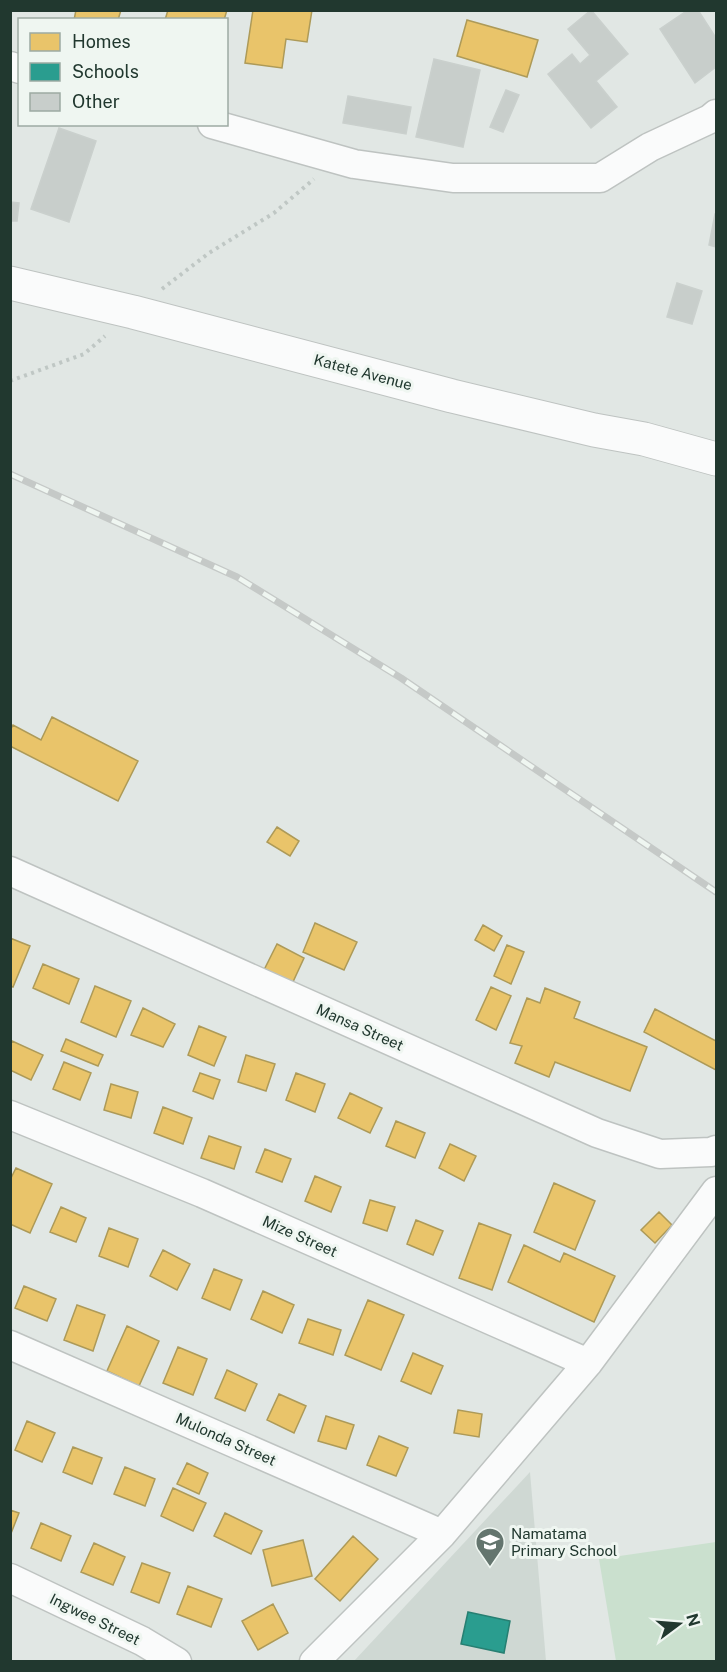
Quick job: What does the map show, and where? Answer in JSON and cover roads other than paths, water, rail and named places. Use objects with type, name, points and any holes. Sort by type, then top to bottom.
[{"type":"street","points":[[219,126],[354,164],[453,178],[600,178],[650,147],[717,114]]},
{"type":"street","name":"Katete Avenue","points":[[10,283],[133,312],[452,396],[594,430],[644,439],[717,459]]},
{"type":"street","name":"Mansa Street","points":[[10,872],[597,1133],[660,1154],[717,1150]]},
{"type":"street","name":"Mize Street","points":[[10,1115],[202,1193],[588,1363]]},
{"type":"street","points":[[314,1662],[441,1534],[588,1363],[717,1191]]},
{"type":"street","name":"Mulonda Street","points":[[10,1345],[441,1534]]},
{"type":"street","name":"Ingwee Street","points":[[10,1578],[142,1641],[177,1662]]},
{"type":"railway","points":[[10,474],[237,577],[401,678],[716,892]]},
{"type":"place","name":"Namatama Primary School","points":[[490,1568]]}]
